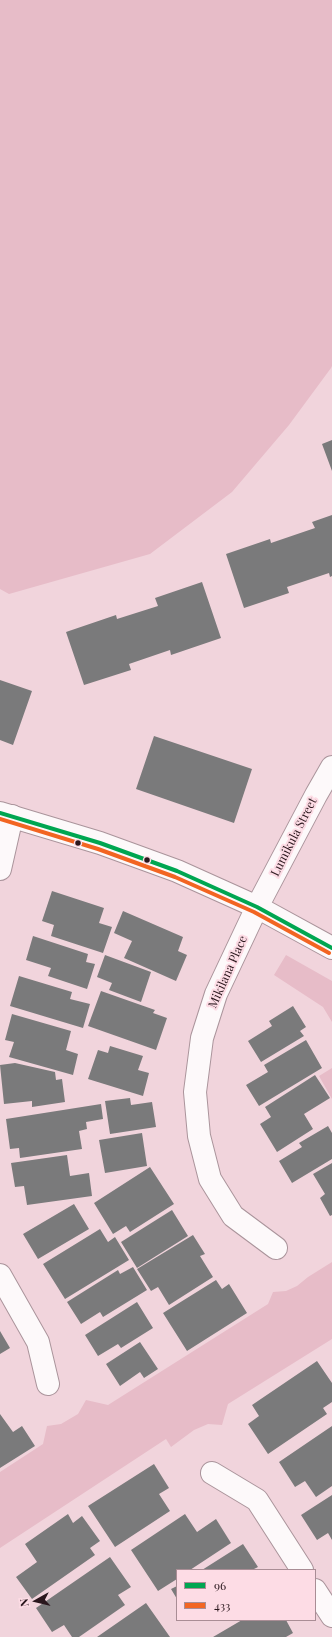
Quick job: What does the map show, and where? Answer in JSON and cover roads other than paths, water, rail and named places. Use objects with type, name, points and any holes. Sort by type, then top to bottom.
[{"type":"street","name":"Lumikula Street","points":[[257,907],[332,767]]},
{"type":"street","points":[[0,869],[6,814],[100,843],[177,871],[257,907],[332,948]]},
{"type":"street","name":"Mikilana Place","points":[[257,907],[216,994],[202,1038],[195,1092],[199,1136],[210,1179],[233,1216],[276,1248]]},
{"type":"street","points":[[0,1275],[38,1342],[48,1384]]},
{"type":"street","points":[[212,1473],[257,1500],[301,1569]]},
{"type":"street","points":[[316,1592],[332,1616]]}]
